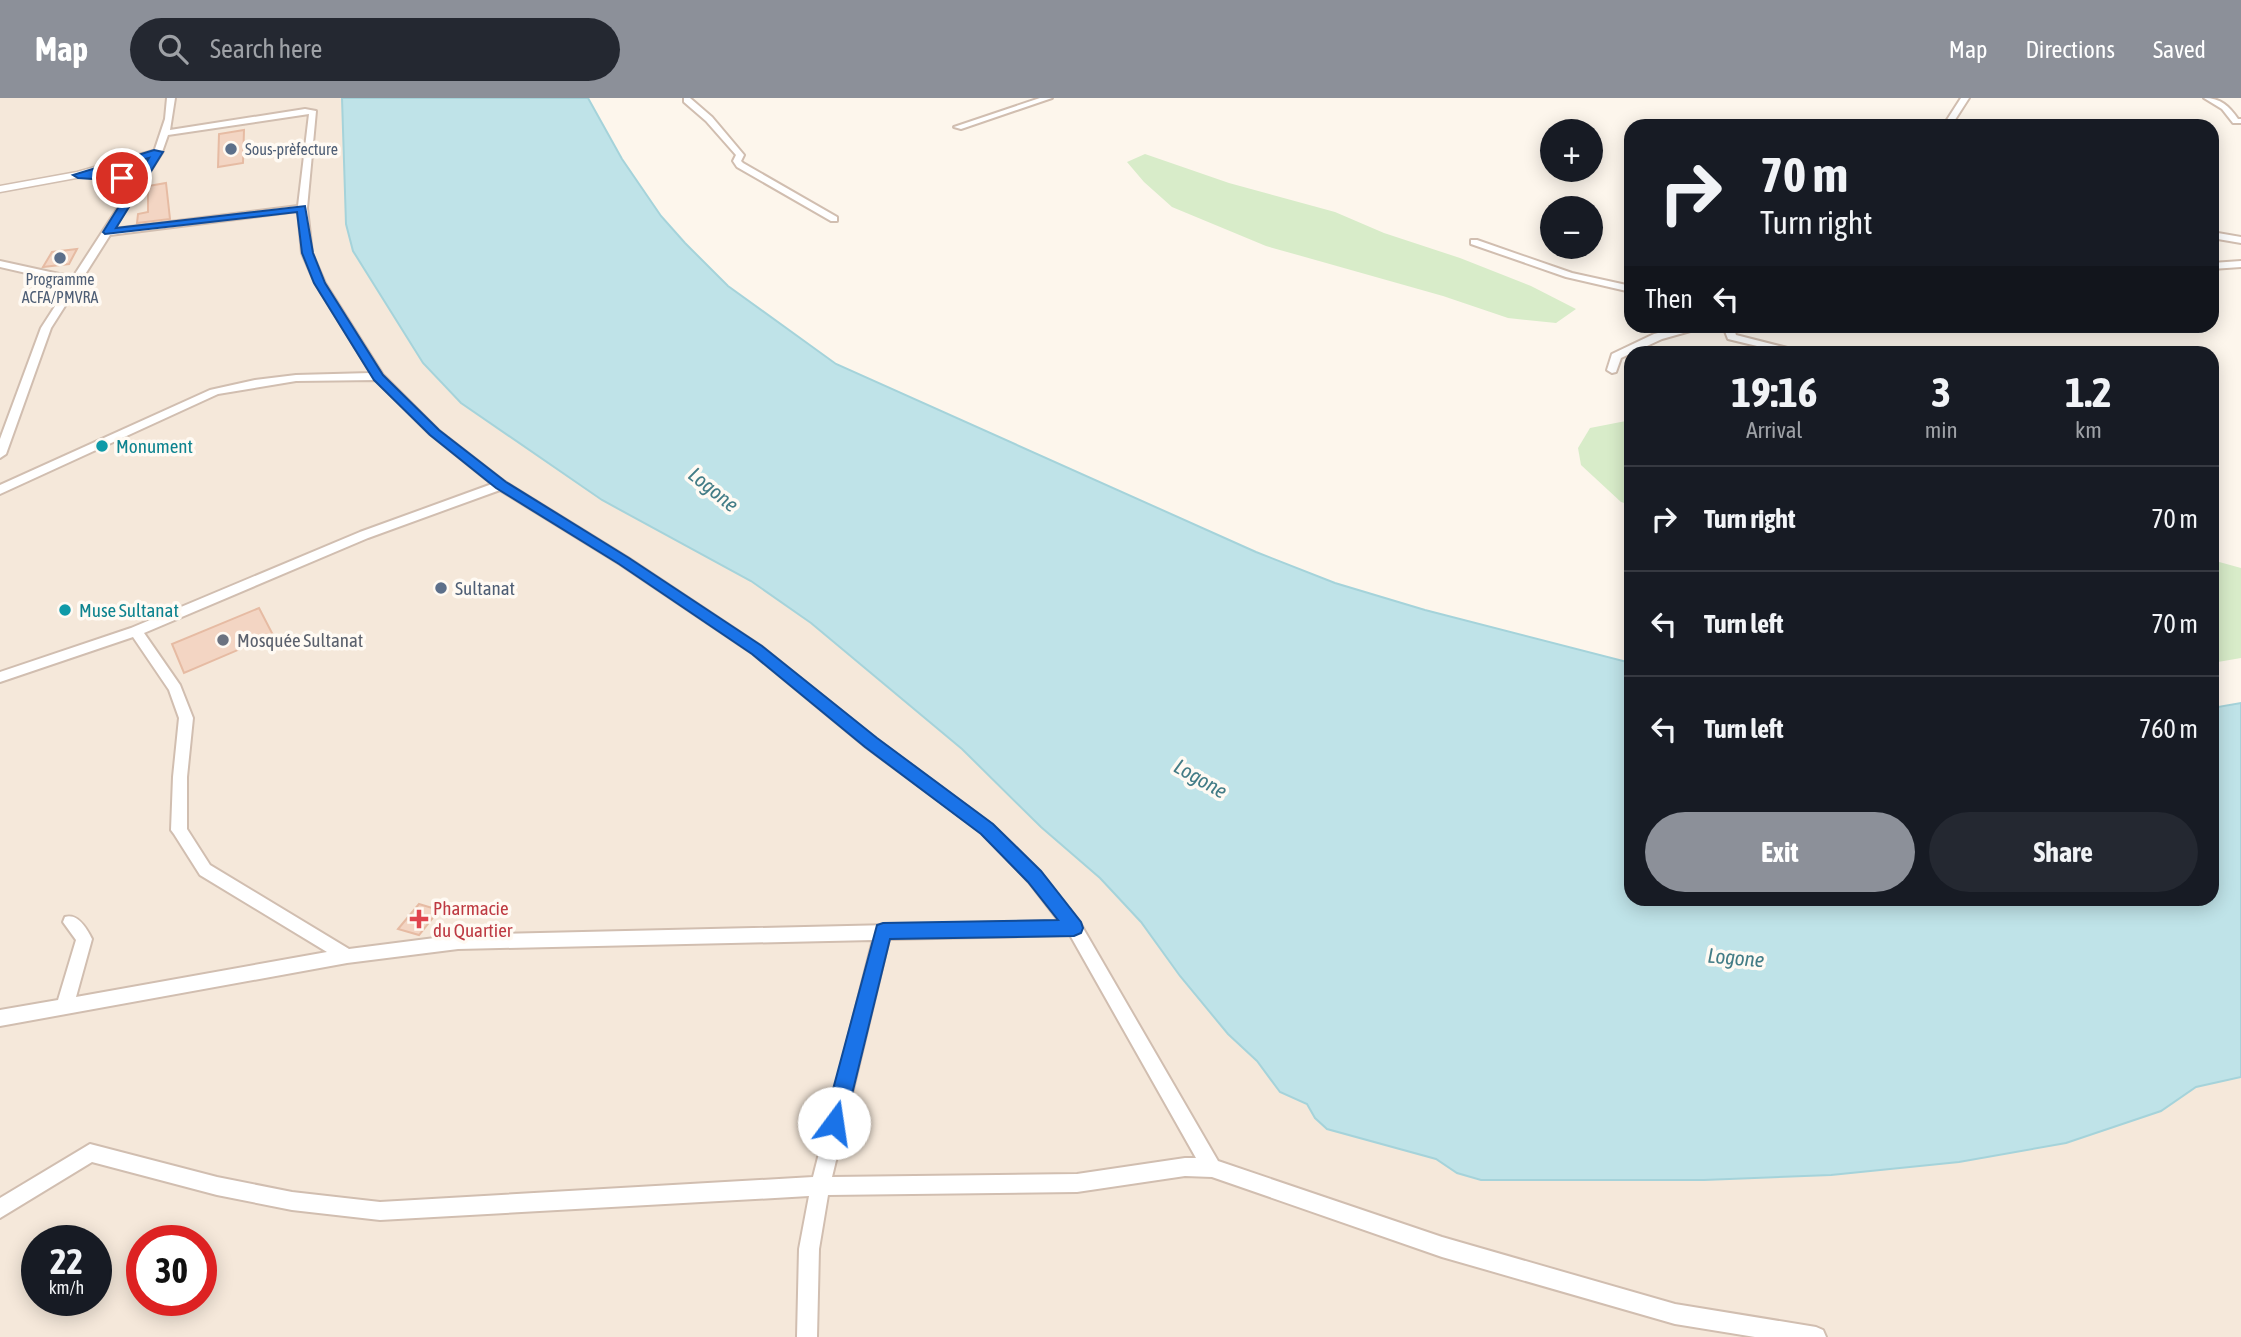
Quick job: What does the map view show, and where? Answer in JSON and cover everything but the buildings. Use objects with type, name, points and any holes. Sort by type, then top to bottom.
[{"type":"street","points":[[0,454],[46,328],[158,152],[171,98]]},
{"type":"street","points":[[958,127],[1048,98]]},
{"type":"street","points":[[1952,119],[1965,98]]},
{"type":"street","points":[[2208,98],[2225,107],[2235,121],[2241,121]]},
{"type":"street","points":[[687,100],[702,111],[729,139],[740,155],[737,161],[740,165],[834,219]]},
{"type":"street","points":[[164,133],[310,111],[313,113],[302,208],[307,253],[320,283],[379,377],[435,432],[501,485],[624,561],[757,650],[871,743],[987,829],[1034,877],[1074,928],[1212,1168]]},
{"type":"street","points":[[0,189],[78,175],[158,152]]},
{"type":"street","points":[[78,175],[112,176],[138,183]]},
{"type":"street","points":[[109,232],[302,208]]},
{"type":"street","points":[[2219,236],[2241,240]]},
{"type":"street","points":[[1474,242],[1569,275],[1624,287]]},
{"type":"street","points":[[0,264],[76,281]]},
{"type":"street","points":[[2219,265],[2241,264]]},
{"type":"street","points":[[1635,346],[1665,333]]},
{"type":"street","points":[[1731,333],[1732,337],[1771,346]]},
{"type":"street","points":[[1612,370],[1616,356],[1624,352]]},
{"type":"street","points":[[0,491],[214,392],[246,384],[311,375],[379,377]]},
{"type":"street","points":[[0,677],[136,631],[363,535],[501,485]]},
{"type":"street","points":[[136,631],[175,689],[186,718],[180,777],[179,830],[198,860],[205,870],[347,956]]},
{"type":"street","points":[[65,1006],[84,939],[71,922]]},
{"type":"street","points":[[0,1018],[347,956],[458,942],[1074,928]]},
{"type":"street","points":[[807,1337],[809,1249],[820,1186],[883,931]]},
{"type":"street","points":[[0,1209],[90,1153],[217,1186],[292,1201],[380,1210],[820,1186],[1077,1182],[1185,1167],[1212,1168],[1443,1247],[1675,1314],[1816,1337]]},
{"type":"shaded area","points":[[0,98],[342,98],[346,224],[373,282],[423,363],[441,383],[461,403],[602,500],[751,581],[811,623],[962,749],[1041,827],[1100,878],[1141,922],[1180,976],[1228,1034],[1257,1061],[1280,1092],[1307,1104],[1315,1118],[1327,1129],[1436,1159],[1457,1173],[1704,1180],[1831,1175],[1959,1162],[2161,1111],[2196,1087],[2241,1077],[2241,1337],[0,1337]]},
{"type":"green space","points":[[1145,154],[1229,183],[1335,212],[1384,233],[1460,258],[1531,286],[1576,309],[1556,323],[1508,318],[1443,296],[1266,246],[1172,207],[1144,182],[1127,162]]},
{"type":"green space","points":[[1624,421],[1624,503],[1581,465],[1578,448],[1590,428]]},
{"type":"green space","points":[[2219,562],[2241,568],[2241,658],[2219,662]]},
{"type":"water","name":"Logone","points":[[342,98],[588,98],[622,159],[661,216],[685,243],[728,286],[836,364],[1256,552],[1335,583],[1425,610],[1624,661],[1624,906],[2219,906],[2219,707],[2241,703],[2241,1077],[2196,1087],[2161,1111],[2066,1143],[1959,1162],[1831,1175],[1704,1180],[1481,1180],[1457,1173],[1436,1159],[1327,1129],[1315,1118],[1307,1104],[1280,1092],[1257,1061],[1228,1034],[1180,976],[1141,922],[1100,878],[1041,827],[962,749],[811,623],[751,581],[602,500],[461,403],[423,363],[353,251],[346,224]]},
{"type":"place","name":"Sous-prèfecture","points":[[231,149]]},
{"type":"place","name":"Programme ACFA/PMVRA","points":[[60,258]]},
{"type":"place","name":"Monument","points":[[102,446]]},
{"type":"place","name":"Sultanat","points":[[441,588]]},
{"type":"place","name":"Muse Sultanat","points":[[65,610]]},
{"type":"place","name":"Mosquée Sultanat","points":[[223,640]]},
{"type":"place","name":"Pharmacie du Quartier","points":[[419,919]]},
{"type":"route","points":[[122,178],[78,175],[158,152],[109,232],[302,208],[307,253],[320,283],[379,377],[435,432],[501,485],[624,561],[757,650],[871,743],[987,829],[1034,877],[1074,928],[883,931],[834,1123]]}]
